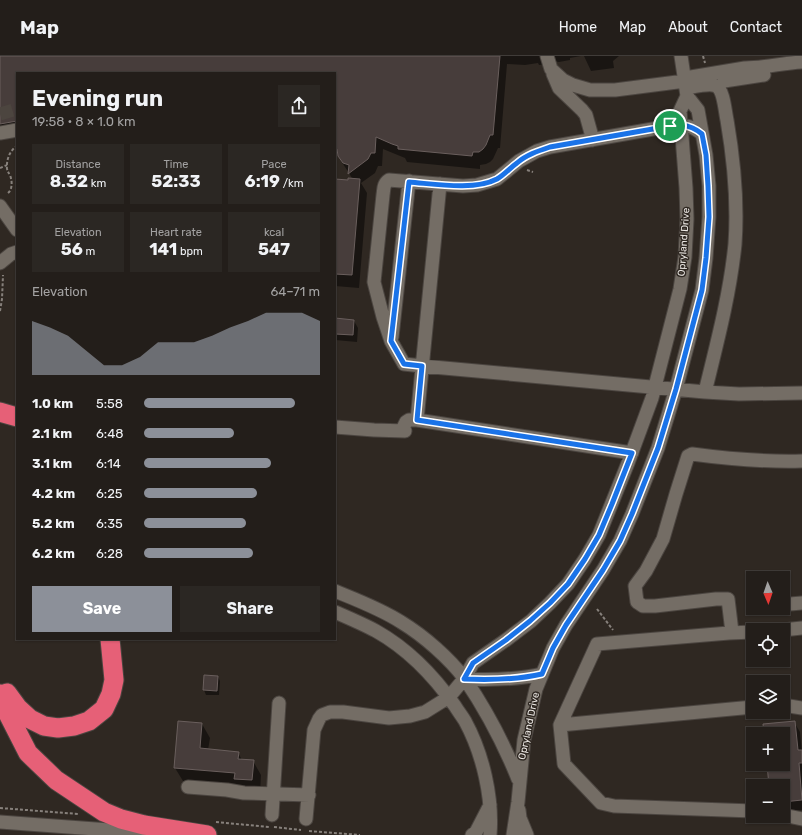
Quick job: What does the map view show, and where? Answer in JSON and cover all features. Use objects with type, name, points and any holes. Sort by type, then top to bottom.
[{"type":"highway","points":[[0,412],[16,417]]},
{"type":"highway","points":[[0,684],[18,708],[30,719],[44,726],[58,728],[74,726],[89,721],[104,709],[112,694],[114,680],[110,640]]},
{"type":"highway","points":[[0,694],[3,704],[28,753],[56,780],[99,809],[121,819],[144,825],[207,835]]},
{"type":"street","points":[[547,56],[559,88],[586,115],[592,140]]},
{"type":"street","name":"Opryland Drive","points":[[513,835],[524,740],[536,689],[553,648],[566,625],[603,570],[620,541],[632,514],[658,448],[676,389],[702,290],[709,217],[706,155],[698,110],[686,86],[681,56]]},
{"type":"street","points":[[686,86],[744,68],[802,62]]},
{"type":"street","points":[[551,69],[563,80],[572,85],[590,90],[709,85],[716,86],[721,90],[733,160],[736,188],[735,243],[729,290],[705,392]]},
{"type":"street","points":[[709,85],[716,82],[733,79],[787,72]]},
{"type":"street","name":"Opryland Drive","points":[[306,819],[314,730],[322,715],[330,712],[343,712],[388,718],[410,716],[425,712],[449,697],[464,679],[473,663],[530,621],[568,584],[599,535],[630,458],[655,387],[680,289],[687,219],[680,111],[686,86]]},
{"type":"street","points":[[702,134],[695,128],[688,126],[670,126],[550,147],[537,151],[519,161],[502,175],[477,185],[389,180],[384,186],[374,282],[391,341],[404,364],[705,392],[739,394],[802,393]]},
{"type":"street","points":[[0,133],[16,130]]},
{"type":"street","points":[[391,341],[409,182]]},
{"type":"street","points":[[417,420],[440,184]]},
{"type":"street","points":[[0,206],[16,229]]},
{"type":"street","points":[[0,263],[11,254],[16,252]]},
{"type":"street","points":[[0,412],[16,413]]},
{"type":"street","points":[[336,427],[374,430],[404,428],[406,422],[409,420],[417,420],[630,458],[648,471]]},
{"type":"street","points":[[732,632],[728,599],[655,606],[643,606],[637,602],[635,586],[646,571],[663,540],[688,456],[692,454],[749,461],[802,461]]},
{"type":"street","name":"Opryland Drive","points":[[336,591],[372,606],[401,622],[424,638],[446,658],[464,679],[492,724],[503,743],[519,782]]},
{"type":"street","points":[[336,612],[376,631],[399,647],[418,662],[449,697],[465,721],[481,759],[490,805],[490,835]]},
{"type":"street","points":[[790,629],[802,628]]},
{"type":"street","points":[[746,632],[597,644],[560,725],[564,764],[601,803],[614,806],[746,811]]},
{"type":"street","points":[[464,679],[484,680],[528,677],[542,674]]},
{"type":"street","points":[[272,815],[279,704]]},
{"type":"street","points":[[790,707],[802,710]]},
{"type":"street","points":[[560,725],[746,708]]},
{"type":"street","points":[[188,787],[241,792],[308,795]]},
{"type":"street","points":[[518,802],[520,818],[527,835]]},
{"type":"street","points":[[472,835],[476,832],[490,805]]},
{"type":"street","points":[[790,816],[802,819]]},
{"type":"street","points":[[0,822],[182,835]]},
{"type":"path","points":[[703,56],[705,66]]},
{"type":"path","points":[[8,193],[11,190],[11,179],[7,170],[7,161],[10,152],[16,146]]},
{"type":"path","points":[[0,168],[7,165]]},
{"type":"path","points":[[0,263],[3,268],[0,311]]},
{"type":"path","points":[[597,609],[613,631]]},
{"type":"building","points":[[0,56],[500,56],[493,135],[490,135],[483,149],[479,152],[473,152],[472,156],[398,149],[398,146],[376,137],[375,153],[371,153],[368,159],[348,174],[349,165],[343,163],[338,156],[336,149],[336,72],[16,72],[16,121],[0,124]]},
{"type":"building","points":[[348,178],[360,179],[352,275],[336,274],[336,179],[348,180]]},
{"type":"building","points":[[336,318],[354,320],[353,335],[336,334]]},
{"type":"building","points":[[204,675],[218,676],[217,691],[203,690]]},
{"type":"building","points":[[178,721],[202,723],[200,748],[239,752],[238,759],[254,760],[252,780],[234,779],[235,773],[174,768]]},
{"type":"building","points":[[795,721],[798,750],[802,750],[802,763],[799,763],[802,800],[790,801],[790,779],[768,779],[768,771],[790,771],[790,727],[763,727],[763,724]]},
{"type":"tunnel","points":[[0,114],[16,109]]},
{"type":"route","points":[[670,126],[688,126],[695,128],[702,134],[706,155],[709,217],[702,290],[676,389],[658,448],[620,541],[603,570],[566,625],[553,648],[542,674],[528,677],[484,680],[464,679],[473,663],[530,621],[568,584],[599,535],[632,453],[417,420],[422,366],[404,364],[391,341],[409,182],[463,186],[477,185],[497,178],[519,161],[537,151],[550,147],[670,126]]}]
